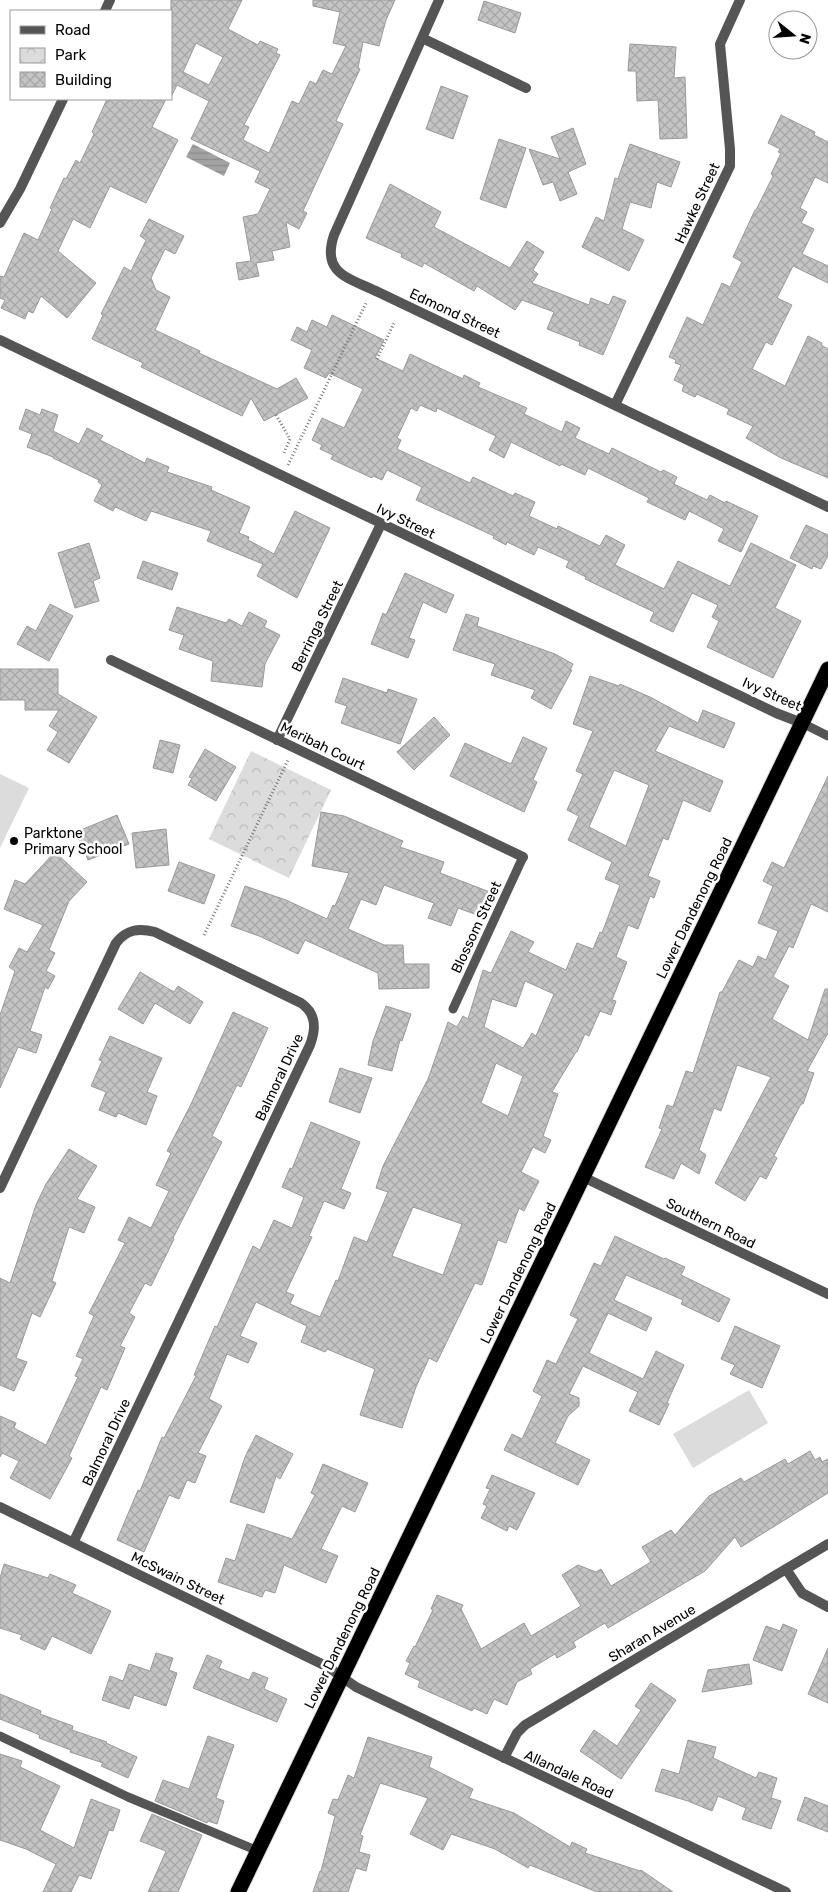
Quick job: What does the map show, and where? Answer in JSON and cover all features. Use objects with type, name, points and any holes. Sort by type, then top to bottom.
[{"type":"highway","name":"Lower Dandenong Road","points":[[238,1892],[828,669]]},
{"type":"street","name":"Edmond Street","points":[[439,0],[334,235],[330,248],[330,257],[337,271],[373,290],[828,507]]},
{"type":"street","name":"Hawke Street","points":[[615,405],[730,166],[720,44],[740,0]]},
{"type":"street","points":[[422,38],[526,88]]},
{"type":"street","points":[[0,223],[13,202],[63,100]]},
{"type":"street","name":"Ivy Street","points":[[0,340],[381,524],[758,704],[802,723]]},
{"type":"street","name":"Berringa Street","points":[[278,740],[381,524]]},
{"type":"street","name":"Meribah Court","points":[[111,660],[524,857]]},
{"type":"street","name":"Balmoral Drive","points":[[0,1188],[116,943],[126,933],[145,929],[155,932],[301,1003],[312,1013],[315,1026],[310,1045],[74,1541]]},
{"type":"street","name":"Southern Road","points":[[583,1177],[828,1294]]},
{"type":"street","name":"McSwain Street","points":[[0,1507],[74,1541],[328,1667],[341,1677]]},
{"type":"street","name":"Sharan Avenue","points":[[504,1758],[516,1733],[525,1725],[828,1544]]},
{"type":"street","points":[[786,1569],[802,1593],[828,1607]]},
{"type":"street","name":"Allandale Road","points":[[341,1677],[356,1688],[786,1892]]},
{"type":"lane","points":[[802,723],[828,736]]},
{"type":"lane","name":"Blossom Street","points":[[453,1009],[524,857]]},
{"type":"lane","points":[[0,1736],[128,1797],[258,1851]]},
{"type":"path","points":[[282,476],[373,290]]},
{"type":"path","points":[[377,359],[395,321]]},
{"type":"path","points":[[276,415],[290,439],[283,456]]},
{"type":"path","points":[[204,935],[294,748]]},
{"type":"green space","points":[[251,751],[331,790],[289,878],[209,839]]},
{"type":"green space","points":[[0,774],[29,788],[0,848]]},
{"type":"green space","points":[[749,1390],[768,1423],[693,1468],[673,1434]]},
{"type":"shaded area","points":[[193,144],[230,163],[224,176],[186,157]]},
{"type":"building","points":[[171,0],[242,0],[228,29],[258,45],[260,41],[278,49],[276,53],[280,55],[244,125],[249,127],[243,140],[269,153],[292,101],[299,104],[310,81],[316,84],[323,70],[332,74],[346,46],[333,43],[340,12],[313,6],[313,0],[395,0],[386,20],[379,46],[363,42],[358,68],[360,69],[336,121],[343,124],[303,211],[307,213],[299,229],[286,222],[290,247],[272,251],[274,260],[256,263],[259,276],[239,280],[236,263],[251,261],[243,217],[258,214],[270,189],[255,182],[260,171],[191,139],[209,101],[177,85],[172,95]],"holes":[[[196,43],[223,57],[209,85],[183,72]]]},
{"type":"building","points":[[484,1],[521,13],[515,33],[478,20]]},
{"type":"building","points":[[630,44],[676,47],[674,78],[685,77],[687,138],[660,139],[658,100],[637,101],[636,71],[628,71]]},
{"type":"building","points":[[441,86],[468,96],[453,139],[426,129]]},
{"type":"building","points":[[107,100],[166,100],[152,127],[178,140],[146,203],[110,186],[90,228],[73,219],[58,251],[96,283],[67,318],[41,296],[33,313],[28,311],[25,319],[1,308],[5,300],[0,298],[0,276],[4,277],[24,233],[38,240],[64,178],[66,179],[76,160],[80,163],[94,134],[92,132]]},
{"type":"building","points":[[781,115],[815,132],[814,135],[828,142],[828,183],[815,177],[800,208],[807,212],[801,223],[814,229],[802,254],[828,266],[828,283],[793,266],[777,298],[792,305],[772,345],[766,342],[752,369],[785,386],[808,336],[822,343],[821,345],[828,349],[828,478],[781,458],[746,438],[753,426],[727,414],[729,409],[697,394],[695,397],[682,391],[684,385],[674,380],[681,365],[675,363],[676,360],[669,357],[687,317],[703,325],[722,283],[730,287],[742,262],[733,257],[773,176],[771,174],[781,153],[778,152],[780,149],[768,143]]},
{"type":"building","points":[[573,128],[586,164],[568,172],[577,194],[560,201],[553,182],[543,185],[529,149],[560,159],[551,137]]},
{"type":"building","points":[[499,139],[526,148],[506,208],[480,199]]},
{"type":"building","points":[[630,144],[680,162],[671,187],[657,182],[651,208],[630,202],[622,229],[644,240],[629,271],[582,247],[596,217],[604,221],[615,178],[618,179]]},
{"type":"building","points":[[390,184],[441,212],[434,227],[510,268],[527,241],[544,252],[533,270],[538,274],[532,283],[589,305],[591,298],[609,305],[613,296],[626,301],[603,355],[579,345],[580,342],[547,329],[554,312],[522,300],[515,310],[477,286],[474,291],[424,263],[422,267],[401,257],[402,254],[366,238]]},
{"type":"building","points":[[149,219],[184,236],[175,254],[165,249],[151,278],[156,290],[170,297],[155,330],[200,351],[199,353],[277,389],[296,378],[308,398],[264,421],[251,398],[242,416],[141,367],[143,363],[92,339],[103,315],[101,314],[124,267],[131,271],[146,240],[140,236]]},
{"type":"building","points":[[332,315],[384,340],[375,358],[403,371],[410,354],[463,379],[464,375],[480,383],[478,387],[527,408],[524,414],[562,432],[566,421],[580,428],[575,438],[609,454],[612,448],[661,472],[663,470],[677,477],[674,484],[707,500],[710,495],[758,516],[741,552],[718,541],[724,529],[715,524],[689,511],[685,520],[647,502],[649,498],[588,468],[585,475],[561,464],[560,466],[511,442],[504,458],[489,450],[496,436],[437,408],[436,412],[420,405],[417,411],[411,408],[397,438],[401,440],[397,449],[470,483],[473,477],[513,496],[515,493],[535,502],[529,516],[557,529],[558,526],[600,546],[606,535],[625,545],[615,565],[664,589],[678,561],[730,586],[751,543],[796,565],[775,608],[801,621],[773,678],[707,647],[719,621],[712,617],[718,605],[692,593],[673,632],[650,621],[654,612],[585,579],[586,577],[566,567],[569,561],[538,547],[534,555],[507,542],[506,545],[493,538],[494,536],[416,500],[422,487],[387,470],[382,480],[373,476],[372,478],[331,459],[333,455],[320,449],[322,445],[312,440],[322,418],[344,428],[363,389],[329,373],[326,378],[304,368],[312,350],[291,340],[297,327],[307,332],[312,320],[327,327]]},
{"type":"building","points":[[26,409],[40,415],[42,409],[58,415],[53,431],[79,444],[87,428],[103,436],[100,440],[145,463],[147,458],[169,467],[167,472],[212,487],[211,490],[250,507],[239,533],[249,537],[248,540],[274,554],[295,511],[330,528],[297,598],[257,576],[263,564],[207,541],[211,531],[151,511],[146,521],[115,507],[113,511],[94,501],[102,485],[98,482],[99,480],[53,457],[27,447],[32,434],[19,429]]},
{"type":"building","points":[[806,525],[828,535],[828,556],[821,569],[813,566],[812,569],[790,558]]},
{"type":"building","points":[[89,543],[100,578],[93,581],[99,601],[75,608],[58,553]]},
{"type":"building","points":[[143,561],[178,573],[172,590],[137,578]]},
{"type":"building","points":[[405,573],[454,595],[446,613],[423,602],[409,638],[415,640],[408,658],[371,644],[383,613],[386,615]]},
{"type":"building","points":[[50,604],[73,616],[49,661],[17,644],[27,626],[36,631]]},
{"type":"building","points":[[177,607],[226,623],[229,619],[242,626],[249,612],[267,621],[264,627],[280,635],[265,664],[262,687],[211,681],[213,661],[179,649],[184,635],[169,630]]},
{"type":"building","points":[[466,614],[479,618],[477,626],[555,654],[573,664],[570,670],[572,670],[551,709],[531,698],[535,690],[491,675],[495,664],[453,650]]},
{"type":"building","points":[[0,669],[58,669],[58,694],[97,717],[69,763],[47,750],[58,732],[49,726],[59,710],[25,710],[25,700],[0,700]]},
{"type":"building","points":[[590,676],[619,686],[620,684],[650,697],[698,723],[703,710],[735,723],[724,748],[669,726],[655,751],[723,781],[710,812],[683,800],[668,840],[663,838],[648,876],[660,881],[654,898],[650,896],[638,929],[628,925],[616,957],[627,962],[612,1000],[616,1001],[611,1015],[600,1011],[589,1036],[585,1034],[577,1052],[552,1092],[558,1094],[543,1136],[551,1140],[545,1153],[533,1147],[521,1172],[539,1181],[524,1211],[519,1208],[506,1243],[498,1240],[482,1285],[475,1283],[437,1362],[429,1358],[416,1387],[402,1428],[360,1415],[375,1369],[327,1349],[325,1352],[301,1342],[307,1326],[256,1302],[240,1336],[257,1343],[248,1363],[227,1354],[209,1399],[222,1406],[198,1453],[206,1456],[195,1483],[187,1480],[179,1499],[169,1495],[144,1552],[117,1540],[162,1437],[164,1438],[196,1376],[194,1375],[215,1326],[217,1327],[253,1246],[260,1250],[274,1220],[292,1228],[304,1197],[282,1187],[290,1168],[292,1169],[311,1122],[360,1142],[341,1189],[351,1193],[344,1209],[324,1201],[309,1236],[312,1237],[286,1292],[294,1295],[290,1304],[320,1317],[336,1280],[338,1281],[354,1237],[367,1242],[388,1192],[376,1188],[383,1166],[428,1079],[448,1022],[457,1027],[463,1016],[468,1019],[483,970],[491,973],[511,931],[534,942],[528,952],[566,970],[577,943],[593,949],[600,932],[602,933],[620,885],[605,879],[612,862],[568,840],[579,816],[567,810],[583,774],[576,771],[593,731],[573,724]],"holes":[[[614,770],[649,785],[626,846],[589,827]],[[525,981],[554,994],[536,1036],[532,1033],[523,1048],[484,1027],[492,999],[516,1007]],[[496,1063],[523,1076],[508,1116],[481,1103]],[[413,1207],[462,1224],[443,1275],[392,1256]]]},
{"type":"building","points":[[343,678],[387,693],[388,689],[417,699],[400,744],[341,723],[347,706],[335,702]]},
{"type":"building","points":[[434,717],[450,735],[414,770],[397,752]]},
{"type":"building","points":[[523,737],[547,748],[533,780],[537,782],[524,812],[450,776],[465,743],[511,764]]},
{"type":"building","points":[[160,740],[180,745],[173,773],[153,768]]},
{"type":"building","points":[[205,749],[236,767],[216,801],[188,785],[192,778],[189,777]]},
{"type":"building","points":[[828,776],[828,912],[811,904],[793,948],[789,946],[773,977],[789,986],[772,1019],[808,1040],[825,989],[828,989],[828,1033],[807,1071],[814,1073],[803,1104],[801,1104],[774,1156],[777,1158],[766,1179],[760,1176],[745,1201],[715,1183],[771,1077],[737,1065],[721,1111],[714,1108],[699,1150],[706,1155],[699,1174],[681,1163],[674,1179],[645,1167],[662,1129],[659,1128],[667,1105],[673,1107],[686,1071],[693,1073],[720,992],[722,992],[739,960],[753,967],[758,956],[766,960],[778,931],[758,923],[773,886],[763,881],[772,862],[784,868]]},
{"type":"building","points":[[321,812],[344,816],[403,841],[400,847],[444,862],[440,873],[490,892],[480,916],[458,908],[451,926],[428,918],[434,903],[384,885],[376,905],[361,899],[348,929],[384,945],[403,945],[404,964],[429,964],[429,988],[379,989],[378,973],[305,940],[298,954],[259,936],[231,926],[245,886],[286,900],[327,919],[333,905],[335,906],[349,873],[312,866]]},
{"type":"building","points":[[117,815],[129,844],[88,860],[76,832]]},
{"type":"building","points":[[166,829],[169,865],[136,868],[132,833]]},
{"type":"building","points":[[55,852],[87,882],[69,901],[49,950],[55,953],[46,971],[55,976],[48,989],[45,987],[30,1031],[42,1035],[36,1053],[18,1047],[0,1088],[0,1015],[15,971],[9,967],[19,948],[27,952],[43,925],[4,909],[15,880],[25,884]]},
{"type":"building","points":[[179,862],[215,875],[204,904],[168,891]]},
{"type":"building","points":[[140,972],[174,992],[178,986],[203,1002],[190,1024],[155,1003],[143,1024],[118,1009]]},
{"type":"building","points":[[386,1006],[411,1014],[402,1041],[400,1040],[392,1071],[368,1065],[373,1041]]},
{"type":"building","points":[[233,1012],[268,1028],[241,1087],[237,1085],[212,1136],[222,1142],[151,1286],[145,1283],[129,1313],[135,1317],[120,1346],[125,1348],[107,1390],[101,1387],[69,1456],[72,1458],[50,1499],[10,1478],[19,1461],[2,1453],[0,1457],[0,1416],[16,1423],[14,1428],[46,1445],[78,1377],[75,1376],[83,1359],[76,1356],[94,1316],[89,1313],[125,1243],[118,1240],[129,1217],[151,1228],[169,1191],[156,1185],[171,1153],[167,1151],[191,1104]]},
{"type":"building","points":[[110,1036],[162,1058],[147,1092],[157,1096],[146,1125],[118,1113],[116,1117],[99,1110],[106,1092],[91,1086],[102,1061],[99,1060]]},
{"type":"building","points":[[340,1068],[372,1078],[360,1113],[329,1102]]},
{"type":"building","points":[[69,1149],[97,1166],[77,1199],[95,1207],[84,1233],[69,1227],[52,1281],[56,1283],[40,1317],[32,1313],[16,1358],[27,1362],[14,1391],[0,1385],[0,1278],[10,1283],[36,1205],[46,1184]]},
{"type":"building","points":[[615,1236],[685,1267],[681,1275],[730,1299],[719,1322],[681,1304],[683,1300],[626,1275],[614,1300],[652,1318],[646,1331],[608,1313],[589,1353],[643,1379],[656,1351],[684,1365],[659,1425],[629,1411],[638,1392],[583,1366],[569,1394],[579,1398],[579,1406],[568,1416],[555,1443],[590,1460],[578,1485],[504,1450],[512,1434],[522,1439],[542,1396],[533,1391],[547,1360],[556,1364],[578,1319],[570,1315],[594,1263],[601,1266]]},
{"type":"building","points":[[735,1326],[780,1346],[762,1388],[730,1374],[735,1365],[721,1359]]},
{"type":"building","points":[[256,1435],[293,1454],[280,1479],[276,1476],[264,1513],[230,1502],[245,1457]]},
{"type":"building","points":[[810,1451],[815,1460],[820,1457],[822,1462],[828,1459],[828,1493],[741,1547],[735,1537],[705,1571],[608,1628],[605,1623],[573,1642],[576,1647],[557,1658],[555,1654],[530,1669],[532,1674],[517,1682],[507,1705],[494,1699],[487,1714],[474,1708],[472,1711],[418,1687],[420,1681],[405,1674],[410,1663],[406,1661],[433,1610],[431,1609],[437,1595],[463,1605],[461,1609],[481,1649],[524,1623],[531,1636],[581,1606],[562,1575],[578,1565],[596,1572],[601,1569],[611,1586],[651,1562],[642,1547],[671,1530],[675,1535],[709,1496],[741,1478],[744,1482],[785,1459],[788,1464]]},
{"type":"building","points":[[323,1464],[368,1483],[355,1512],[342,1506],[321,1549],[338,1556],[326,1583],[284,1565],[275,1593],[265,1590],[262,1597],[218,1582],[226,1558],[235,1561],[247,1524],[292,1539],[315,1495],[311,1493]]},
{"type":"building","points":[[492,1475],[535,1493],[517,1530],[509,1526],[507,1531],[481,1518],[487,1506],[483,1504],[490,1489],[486,1488]]},
{"type":"building","points":[[4,1564],[48,1578],[50,1574],[76,1585],[72,1593],[111,1611],[91,1654],[52,1636],[45,1650],[20,1639],[22,1635],[0,1628],[0,1578]]},
{"type":"building","points":[[783,1624],[797,1630],[782,1671],[753,1660],[766,1626],[780,1631]]},
{"type":"building","points":[[828,1648],[828,1703],[808,1694]]},
{"type":"building","points":[[156,1653],[173,1658],[169,1670],[177,1673],[166,1706],[134,1695],[129,1709],[102,1700],[110,1676],[123,1681],[129,1664],[150,1671]]},
{"type":"building","points":[[207,1655],[222,1661],[219,1668],[249,1680],[253,1672],[268,1678],[264,1689],[287,1699],[277,1722],[193,1688]]},
{"type":"building","points":[[749,1664],[752,1684],[702,1692],[708,1670]]},
{"type":"building","points":[[651,1683],[676,1700],[621,1779],[580,1751],[594,1730],[617,1746],[641,1710],[635,1706]]},
{"type":"building","points":[[0,1694],[41,1711],[40,1714],[73,1726],[72,1730],[107,1742],[137,1757],[128,1778],[101,1766],[103,1763],[70,1752],[71,1750],[39,1738],[40,1735],[0,1719]]},
{"type":"building","points":[[208,1736],[234,1745],[216,1798],[224,1801],[217,1824],[208,1821],[207,1823],[155,1801],[163,1780],[189,1789]]},
{"type":"building","points":[[368,1737],[432,1757],[429,1767],[473,1789],[469,1798],[514,1813],[570,1847],[572,1842],[587,1849],[585,1853],[641,1870],[673,1892],[597,1892],[530,1865],[528,1868],[495,1849],[451,1834],[443,1850],[410,1834],[428,1798],[380,1783],[360,1835],[363,1836],[359,1852],[370,1855],[366,1871],[356,1868],[348,1892],[313,1892],[321,1871],[335,1816],[328,1813],[333,1799],[338,1800],[348,1775],[354,1778]]},
{"type":"building","points":[[688,1740],[716,1747],[713,1758],[756,1778],[759,1772],[777,1778],[771,1798],[781,1801],[771,1829],[742,1819],[746,1808],[718,1796],[712,1811],[655,1791],[662,1769],[679,1774]]},
{"type":"building","points":[[0,1754],[22,1761],[20,1767],[60,1786],[40,1830],[74,1848],[91,1799],[120,1810],[113,1831],[109,1830],[91,1879],[79,1875],[71,1892],[43,1892],[56,1864],[26,1849],[0,1840]]},
{"type":"building","points":[[805,1797],[828,1806],[828,1832],[797,1820]]},
{"type":"building","points":[[152,1814],[202,1835],[178,1892],[148,1892],[166,1851],[140,1841]]},
{"type":"place","name":"Parktone Primary School","points":[[14,841]]}]
